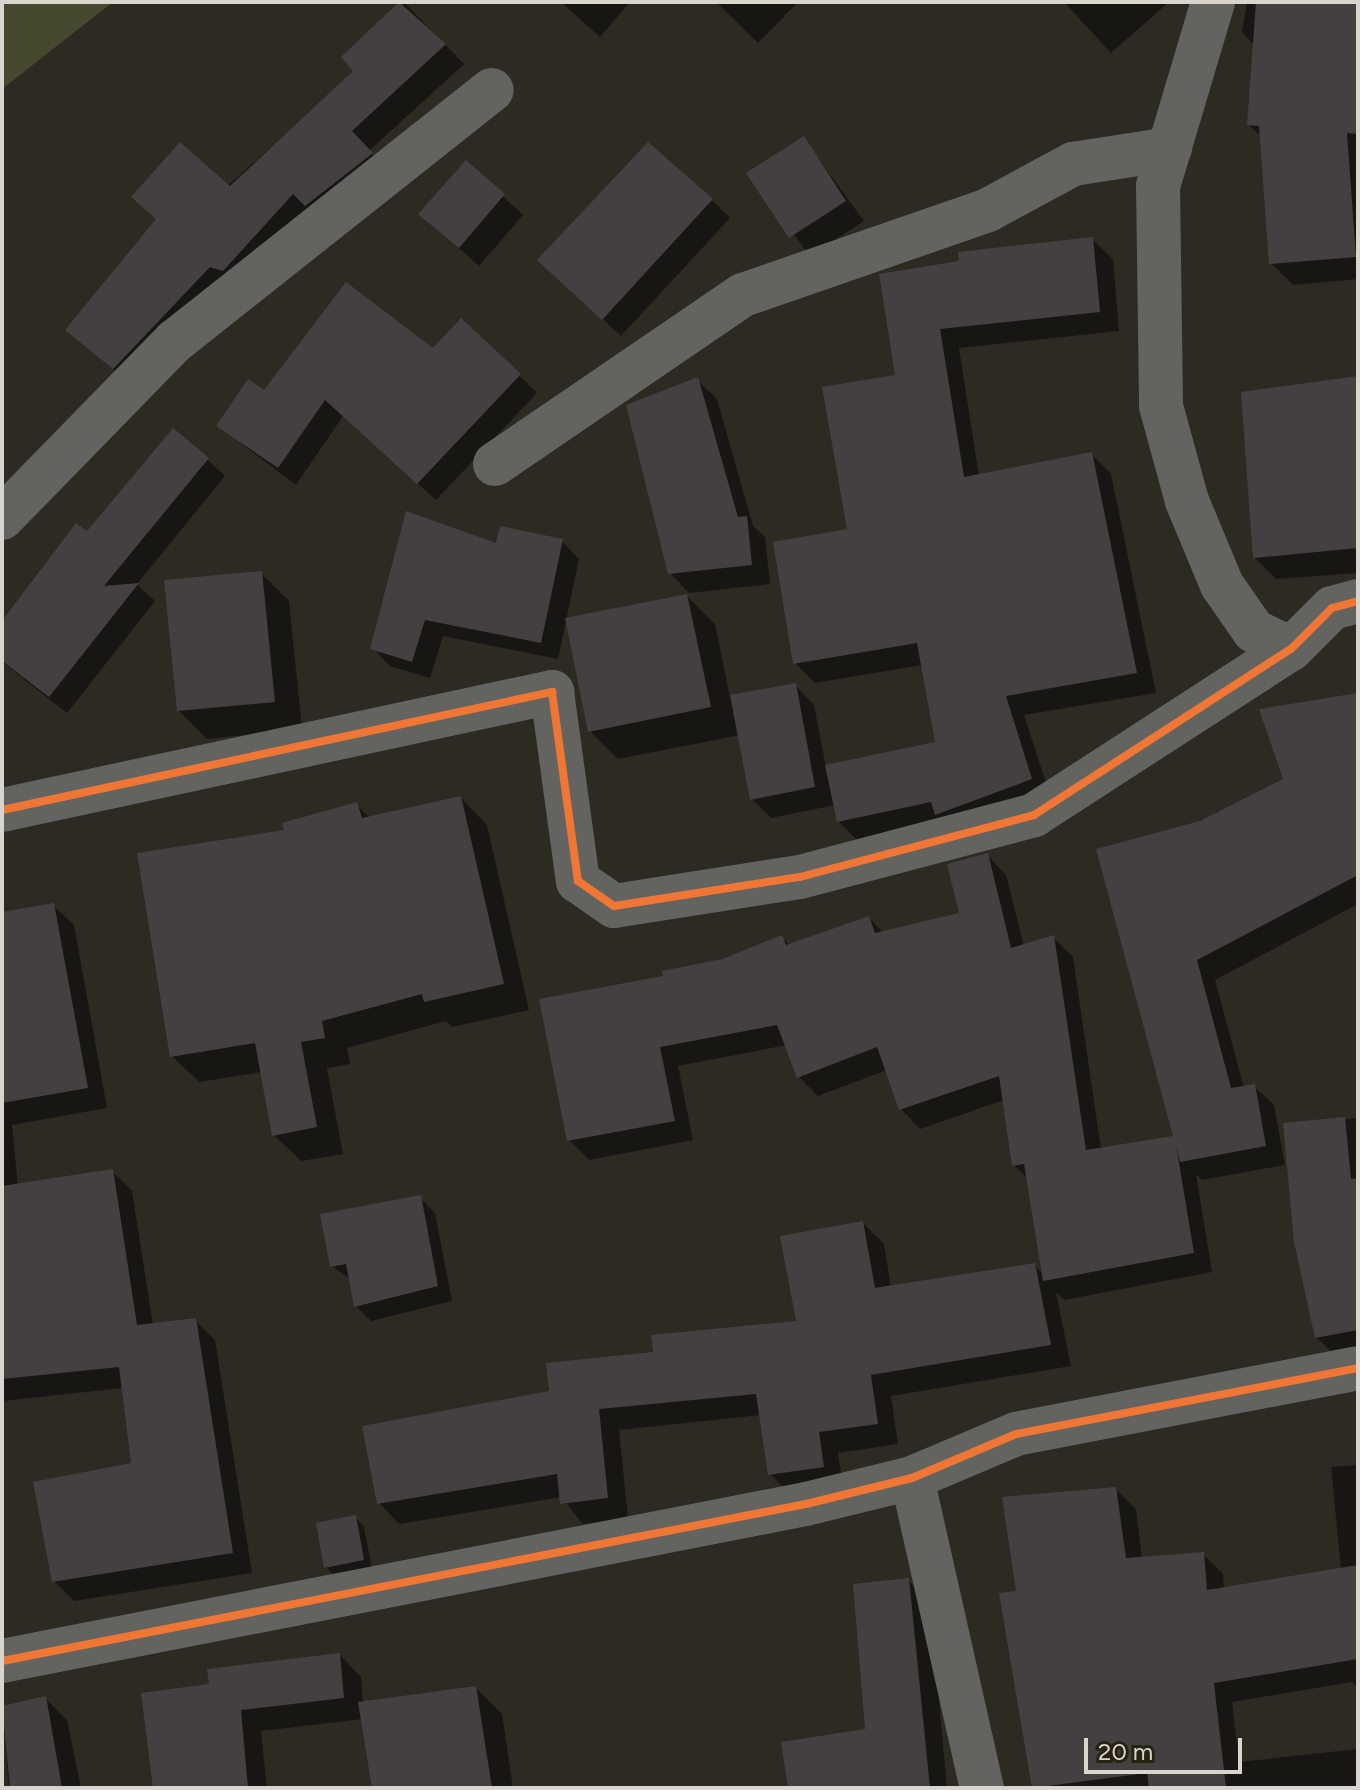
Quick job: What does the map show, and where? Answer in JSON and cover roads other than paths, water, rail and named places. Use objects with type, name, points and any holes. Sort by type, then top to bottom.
[{"type":"street","points":[[1213,2],[1158,186],[1161,406],[1187,501],[1222,585],[1254,631],[1291,649]]},
{"type":"street","points":[[2,518],[175,341],[492,90]]},
{"type":"street","points":[[495,464],[743,295],[988,210],[1073,164],[1170,149]]},
{"type":"street","points":[[2,810],[552,692],[578,881],[614,906],[800,877],[1034,815],[1291,649],[1332,608],[1358,601]]},
{"type":"street","points":[[2,1661],[912,1478],[1016,1434],[1358,1368]]},
{"type":"street","points":[[912,1478],[982,1788]]}]
